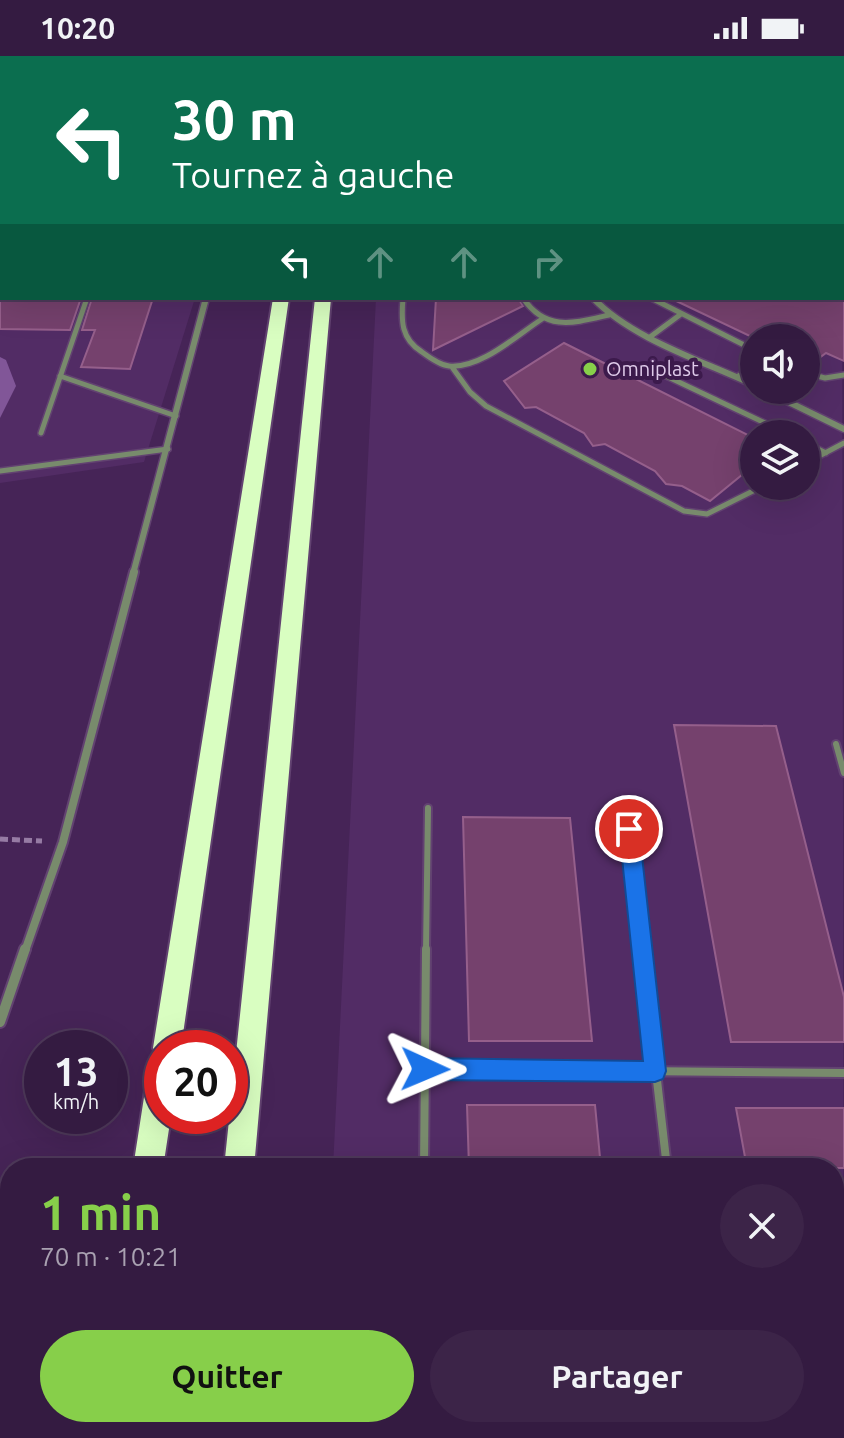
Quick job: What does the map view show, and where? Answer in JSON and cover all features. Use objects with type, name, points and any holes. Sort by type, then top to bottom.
[{"type":"highway","points":[[170,1030],[281,300]]},
{"type":"highway","points":[[240,1158],[323,300]]},
{"type":"highway","points":[[150,1158],[153,1134]]},
{"type":"street","points":[[0,1022],[63,842],[205,300]]},
{"type":"street","points":[[595,300],[609,315],[740,378]]},
{"type":"street","points":[[793,404],[844,429]]},
{"type":"lane","points":[[41,433],[86,300]]},
{"type":"lane","points":[[403,300],[401,323],[408,343],[439,364],[452,367],[472,362],[542,319]]},
{"type":"lane","points":[[525,300],[542,319],[561,325],[609,315]]},
{"type":"lane","points":[[655,300],[740,343]]},
{"type":"lane","points":[[650,337],[681,314]]},
{"type":"lane","points":[[645,366],[759,420]]},
{"type":"lane","points":[[452,367],[470,392],[486,406],[684,511],[707,514],[740,498]]},
{"type":"lane","points":[[820,377],[844,375]]},
{"type":"lane","points":[[60,376],[176,416]]},
{"type":"lane","points":[[820,456],[844,443]]},
{"type":"lane","points":[[0,471],[168,449]]},
{"type":"lane","points":[[820,450],[826,453]]},
{"type":"lane","points":[[836,744],[844,773]]},
{"type":"lane","points":[[424,1158],[428,808]]},
{"type":"lane","points":[[629,829],[666,1158]]},
{"type":"lane","points":[[425,1069],[844,1073]]},
{"type":"path","points":[[0,839],[63,842]]},
{"type":"shaded area","points":[[0,300],[194,300],[144,462],[0,483]]},
{"type":"shaded area","points":[[376,300],[842,300],[844,1158],[333,1158]]},
{"type":"shaded area","points":[[0,357],[6,360],[16,386],[0,418]]},
{"type":"building","points":[[0,300],[80,300],[70,330],[0,329]]},
{"type":"building","points":[[91,300],[152,300],[130,369],[81,367],[95,330],[82,330]]},
{"type":"building","points":[[436,300],[519,300],[523,306],[433,350]]},
{"type":"building","points":[[674,300],[844,300],[844,361],[826,353],[820,358],[820,324],[740,324],[740,331]]},
{"type":"building","points":[[564,343],[740,431],[740,476],[710,501],[682,486],[666,484],[655,471],[605,444],[593,446],[584,433],[536,407],[525,408],[504,381]]},
{"type":"building","points":[[674,725],[776,726],[844,997],[844,1042],[731,1042]]},
{"type":"building","points":[[463,817],[570,818],[592,1041],[469,1041]]},
{"type":"building","points":[[467,1105],[595,1105],[600,1158],[469,1158]]},
{"type":"building","points":[[736,1108],[844,1108],[844,1158],[745,1158]]},
{"type":"place","name":"Omniplast","points":[[590,369]]},
{"type":"route","points":[[425,1069],[655,1071],[629,829]]}]
